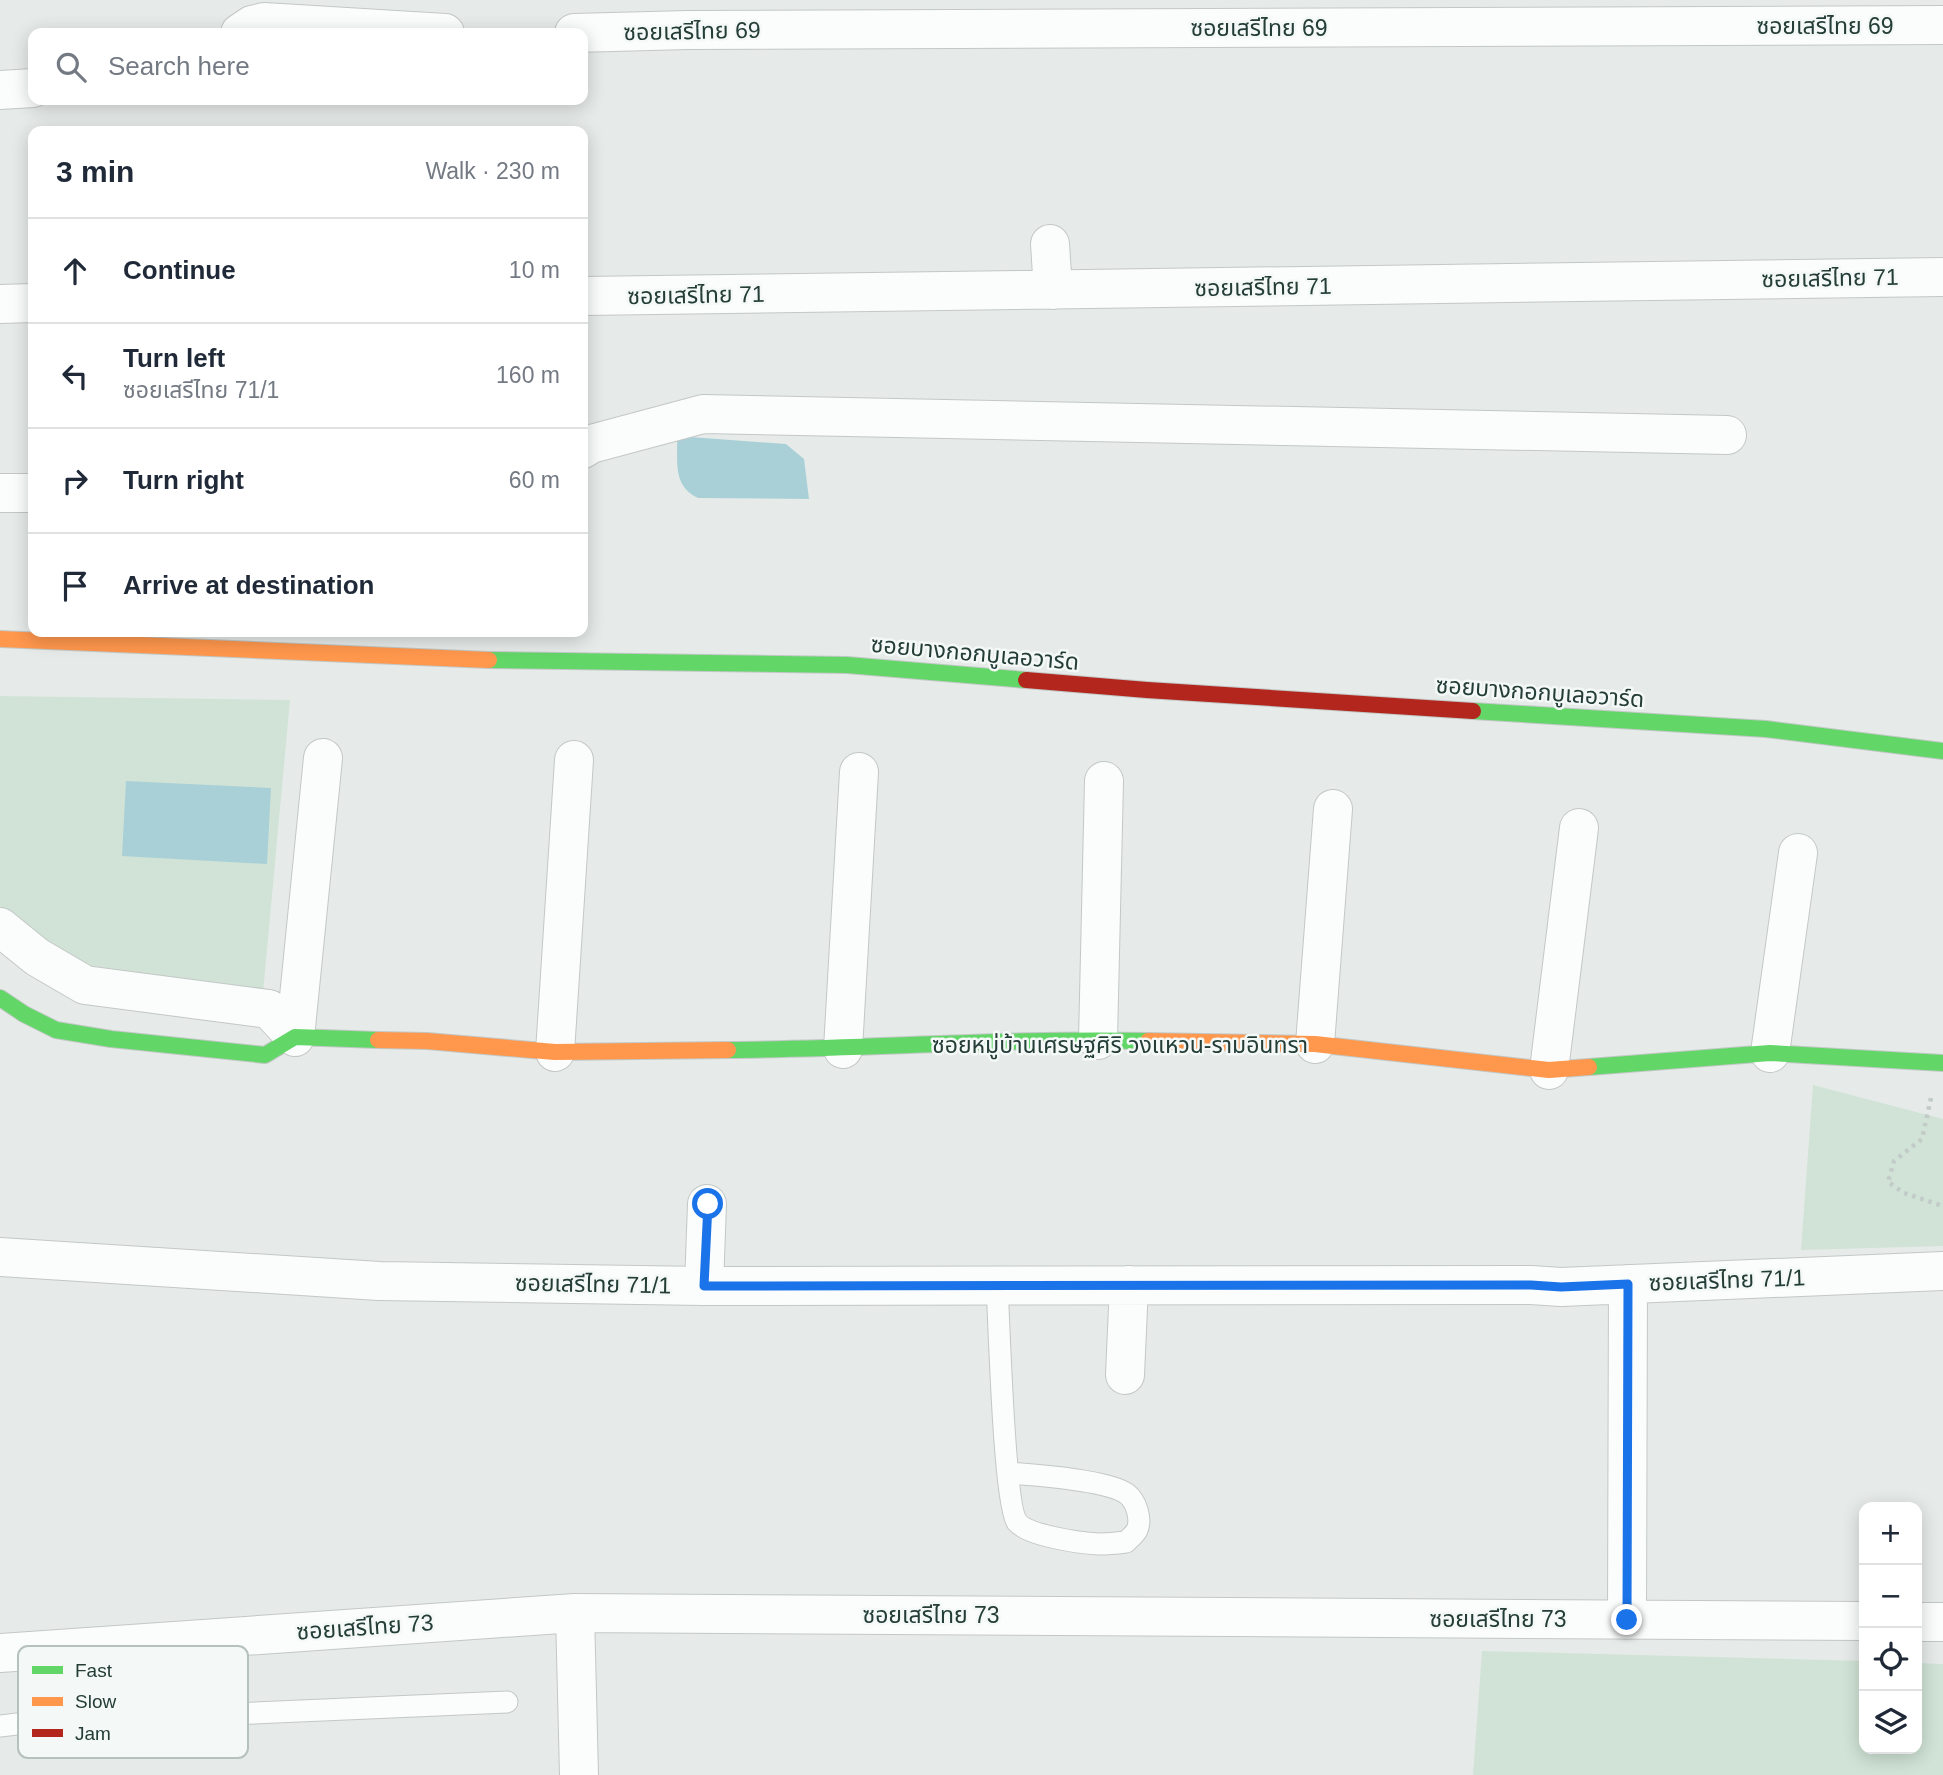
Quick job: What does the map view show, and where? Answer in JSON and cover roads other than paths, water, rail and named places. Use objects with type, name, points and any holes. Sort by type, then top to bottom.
[{"type":"street","points":[[248,28],[264,22],[363,28]]},
{"type":"street","name":"ซอยเสรีไทย 69","points":[[588,33],[1943,25]]},
{"type":"street","points":[[0,90],[28,88]]},
{"type":"street","points":[[1050,244],[1054,290]]},
{"type":"street","name":"ซอยเสรีไทย 71","points":[[588,296],[1943,277]]},
{"type":"street","points":[[0,304],[28,303]]},
{"type":"street","points":[[588,446],[703,414],[1727,435]]},
{"type":"street","points":[[0,493],[28,493]]},
{"type":"street","name":"ซอยบางกอกบูเลอวาร์ด","points":[[0,639],[433,659],[847,665],[1147,690],[1766,729],[1943,751]]},
{"type":"street","points":[[295,1037],[323,758]]},
{"type":"street","points":[[555,1052],[574,760]]},
{"type":"street","points":[[843,1049],[859,772]]},
{"type":"street","points":[[1098,1040],[1104,781]]},
{"type":"street","points":[[1315,1044],[1334,809]]},
{"type":"street","points":[[1549,1070],[1579,828]]},
{"type":"street","points":[[1770,1053],[1798,853]]},
{"type":"street","points":[[0,927],[37,957],[85,985],[269,1009],[295,1037]]},
{"type":"street","points":[[56,1030],[85,985]]},
{"type":"street","points":[[0,998],[56,1030],[111,1039],[265,1055],[295,1037]]},
{"type":"street","name":"ซอยหมู่บ้านเศรษฐศิริ วงแหวน-รามอินทรา","points":[[295,1037],[427,1041],[555,1052],[843,1049],[1098,1040],[1315,1044],[1549,1070],[1770,1053],[1941,1063]]},
{"type":"street","points":[[704,1286],[708,1204]]},
{"type":"street","name":"ซอยเสรีไทย 71/1","points":[[0,1257],[379,1281],[704,1286],[1504,1284],[1561,1287],[1943,1271]]},
{"type":"street","points":[[1125,1375],[1129,1284]]},
{"type":"street","points":[[1627,1620],[1628,1284]]},
{"type":"street","points":[[575,1613],[579,1775]]},
{"type":"street","name":"ซอยเสรีไทย 73","points":[[101,1646],[575,1613],[1859,1621]]},
{"type":"street","points":[[1922,1622],[1943,1622]]},
{"type":"street","name":"ซอยเสรีไทย 73","points":[[0,1653],[18,1652]]},
{"type":"lane","points":[[997,1285],[1009,1473],[1012,1507],[1018,1522],[1037,1534],[1099,1544],[1126,1542],[1137,1530],[1135,1502],[1126,1493],[1049,1475],[1009,1473]]},
{"type":"lane","points":[[248,1713],[507,1702]]},
{"type":"lane","points":[[0,1726],[18,1724]]},
{"type":"water","points":[[677,436],[786,444],[804,459],[809,499],[698,498],[684,487],[680,480]]},
{"type":"water","points":[[126,781],[271,788],[267,864],[122,856]]}]
